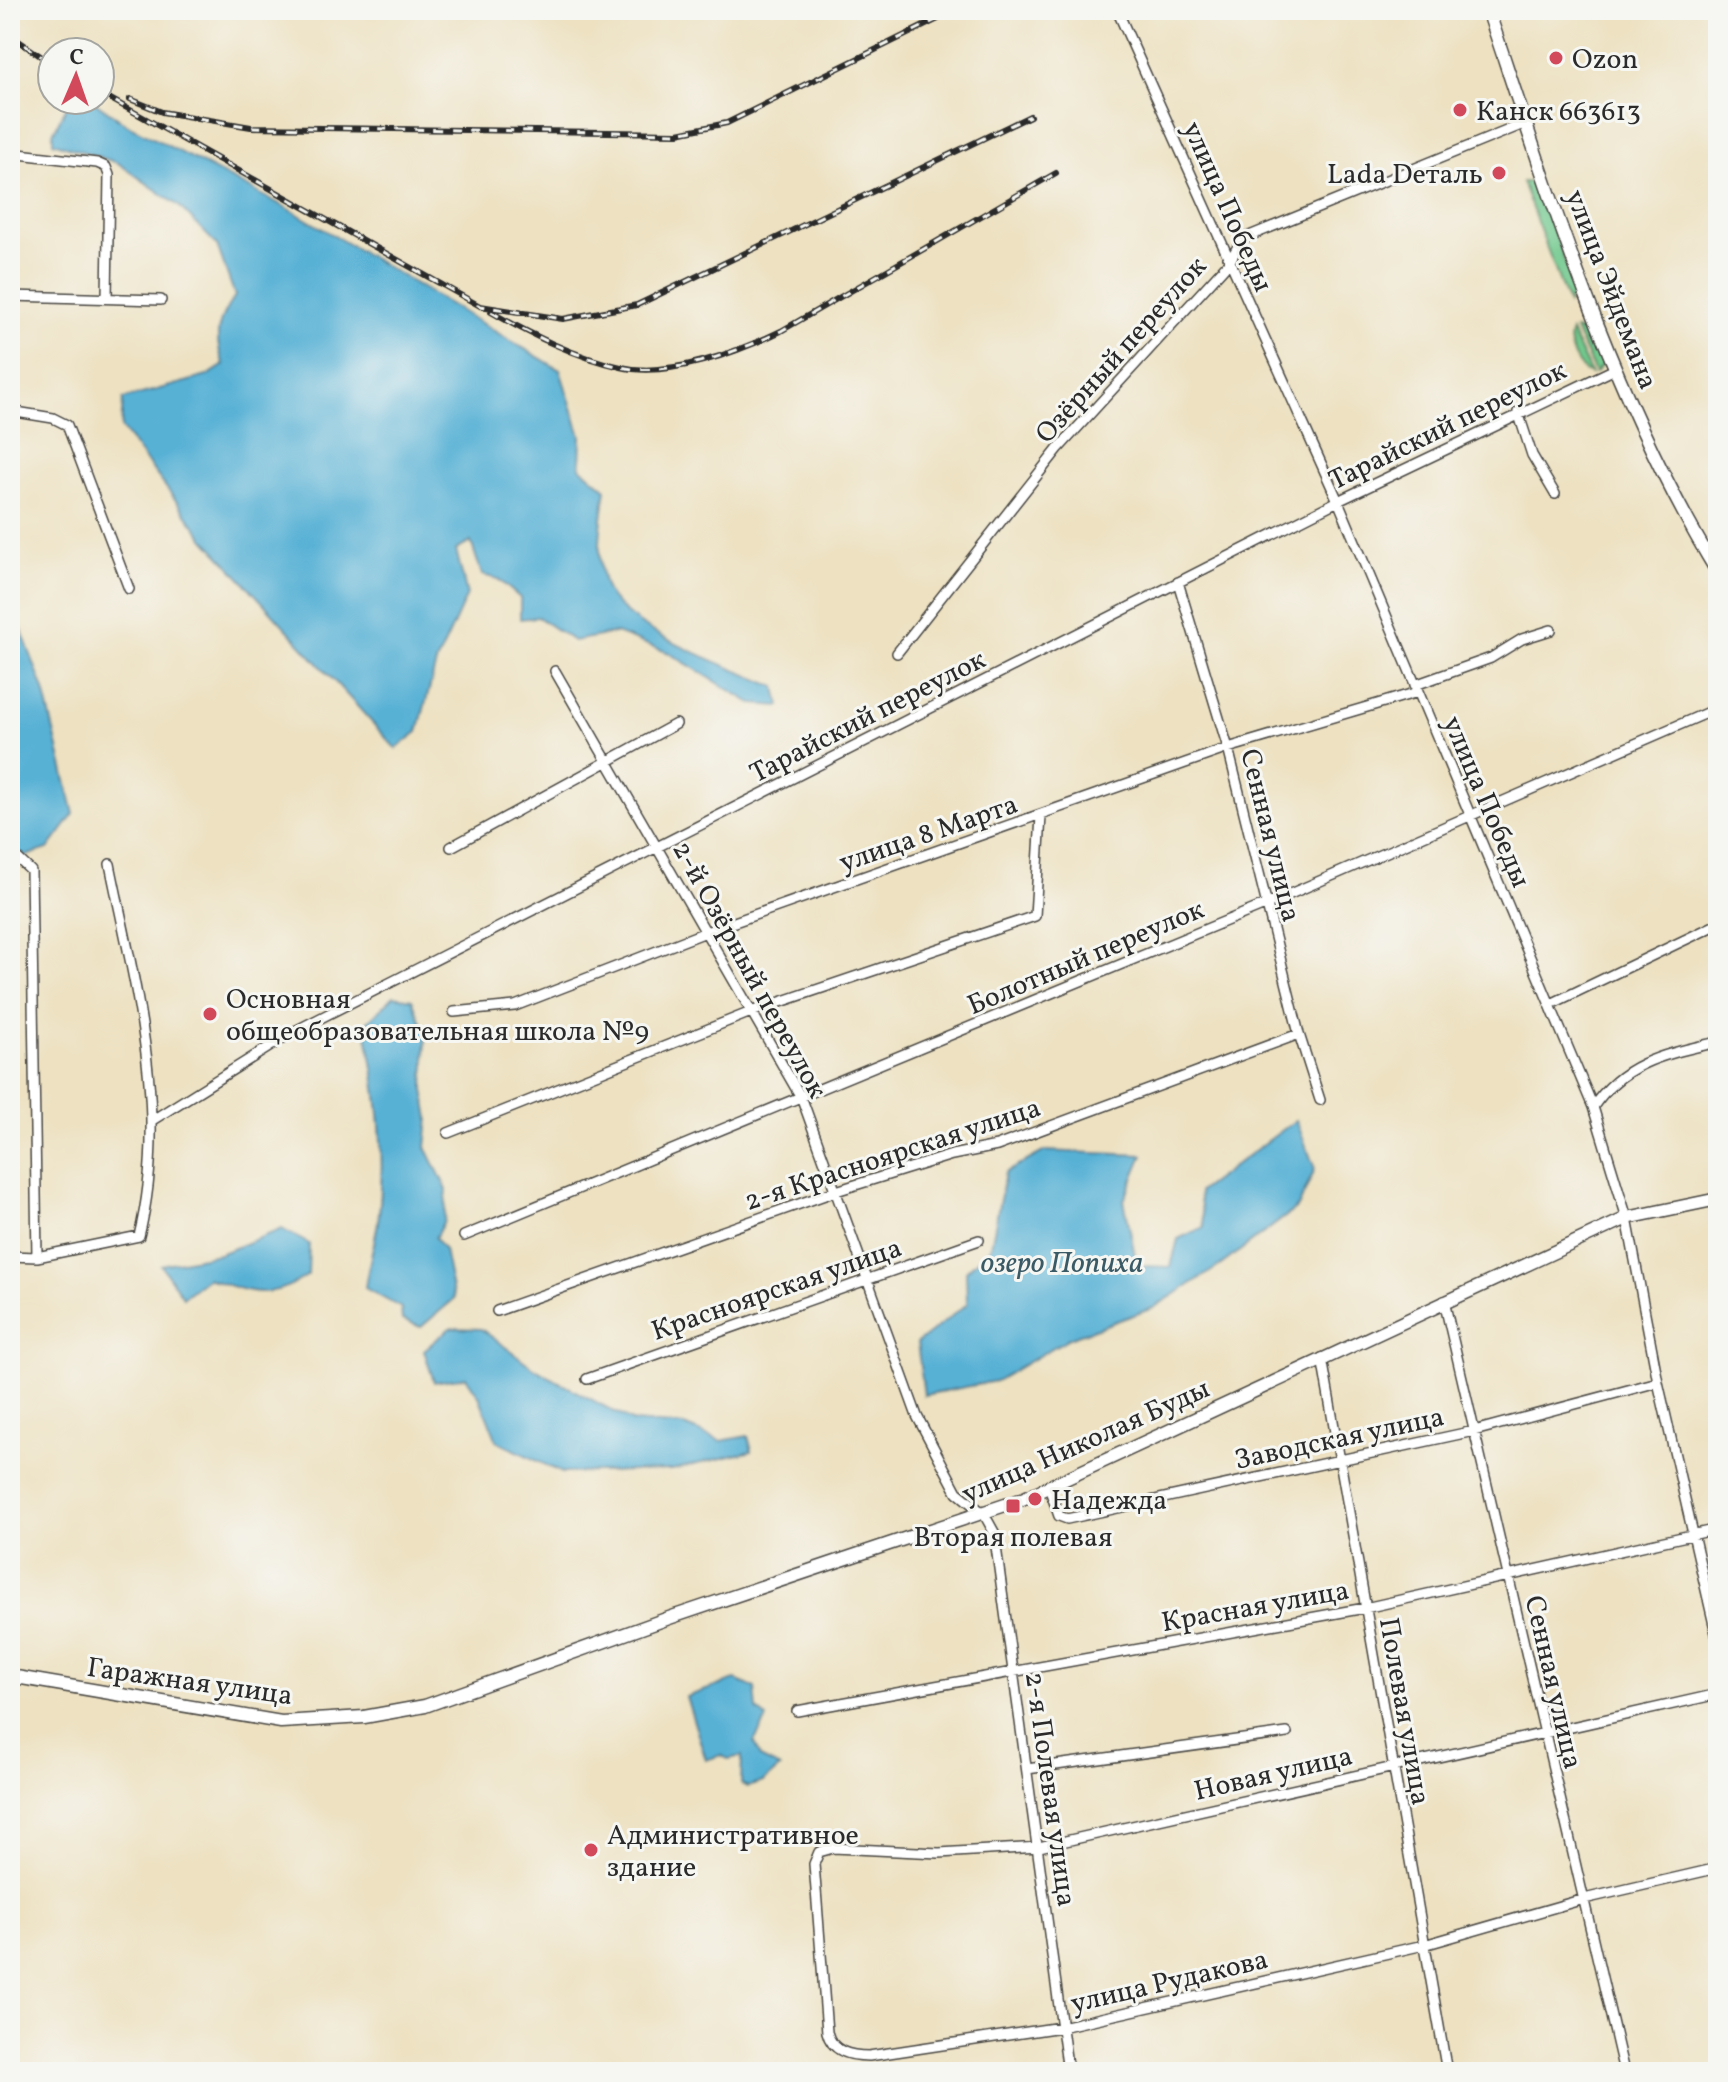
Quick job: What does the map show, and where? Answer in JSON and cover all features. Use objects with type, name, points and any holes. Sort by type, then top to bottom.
[{"type":"street","name":"улица Победы","points":[[1117,10],[1338,501],[1593,1107],[1627,1218],[1658,1382],[1718,1642]]},
{"type":"street","name":"улица Эйдемана","points":[[1488,10],[1615,369],[1655,459],[1718,573]]},
{"type":"street","name":"Озёрный переулок","points":[[897,653],[1058,449],[1230,261],[1237,246],[1251,233],[1526,123]]},
{"type":"street","points":[[10,153],[97,163],[106,167],[109,175],[107,298]]},
{"type":"street","points":[[10,296],[161,300]]},
{"type":"street","name":"Тарайский переулок","points":[[151,1121],[293,1032],[1338,501],[1518,412],[1615,369]]},
{"type":"street","points":[[10,411],[53,418],[67,425],[129,589]]},
{"type":"street","points":[[1518,412],[1532,455],[1555,494]]},
{"type":"street","name":"Сенная улица","points":[[1178,582],[1228,748],[1299,1034],[1320,1100]]},
{"type":"street","name":"улица 8 Марта","points":[[454,1012],[515,1006],[706,932],[1228,748],[1416,688],[1491,658],[1522,639],[1551,630]]},
{"type":"street","name":"2-й Озёрный переулок","points":[[555,671],[802,1099],[865,1280],[917,1416],[957,1492],[984,1514]]},
{"type":"street","name":"Болотный переулок","points":[[464,1236],[802,1099],[1267,904],[1471,818],[1718,708]]},
{"type":"street","points":[[451,847],[676,724]]},
{"type":"street","points":[[448,1133],[751,1012],[1035,916],[1041,816]]},
{"type":"street","points":[[10,851],[31,871],[37,1257]]},
{"type":"street","points":[[10,1256],[37,1257],[139,1236],[149,1196],[150,1062],[110,864]]},
{"type":"street","points":[[1551,1004],[1718,924]]},
{"type":"street","name":"2-я Красноярская улица","points":[[497,1311],[836,1191],[952,1155],[997,1146],[1299,1034]]},
{"type":"street","points":[[1593,1107],[1623,1073],[1674,1052],[1718,1042]]},
{"type":"street","name":"улица Николая Буды","points":[[364,1717],[425,1706],[669,1618],[984,1514],[1049,1487],[1627,1218],[1718,1199]]},
{"type":"street","name":"Красноярская улица","points":[[587,1379],[979,1240]]},
{"type":"street","name":"Сенная улица","points":[[1444,1301],[1624,2072]]},
{"type":"street","name":"Полевая улица","points":[[1322,1358],[1342,1458],[1365,1608],[1447,2072]]},
{"type":"street","name":"Заводская улица","points":[[1049,1487],[1059,1516],[1067,1519],[1474,1431],[1658,1382]]},
{"type":"street","name":"2-я Полевая улица","points":[[984,1514],[994,1532],[1068,2072]]},
{"type":"street","name":"Красная улица","points":[[797,1711],[1365,1608],[1718,1529]]},
{"type":"street","name":"Гаражная улица","points":[[10,1676],[281,1722],[364,1717]]},
{"type":"street","name":"Новая улица","points":[[833,1848],[939,1853],[1039,1847],[1718,1694]]},
{"type":"street","points":[[1027,1769],[1287,1733]]},
{"type":"street","name":"улица Рудакова","points":[[833,1848],[819,1852],[814,1864],[827,2032],[836,2048],[846,2054],[869,2056],[1061,2027],[1424,1945],[1584,1899],[1718,1868]]},
{"type":"green space","points":[[1522,182],[1530,182],[1542,197],[1575,290],[1568,304]]},
{"type":"green space","points":[[1575,330],[1585,331],[1594,339],[1603,364],[1595,373]]},
{"type":"green space","points":[[1571,332],[1591,374],[1582,368],[1574,356]]},
{"type":"water","points":[[62,116],[115,116],[291,210],[560,370],[581,436],[580,467],[606,489],[600,562],[605,586],[615,602],[654,632],[680,646],[776,687],[780,706],[753,704],[667,652],[616,633],[573,641],[538,617],[520,619],[520,598],[498,579],[482,575],[471,542],[456,550],[467,595],[436,663],[418,732],[396,749],[205,539],[121,428],[123,399],[207,376],[224,365],[219,329],[224,313],[235,296],[217,245],[179,206],[118,163],[53,142],[53,133]]},
{"type":"water","points":[[10,599],[44,690],[74,814],[48,849],[23,857],[10,843]]},
{"type":"water","points":[[394,996],[412,999],[426,1035],[424,1090],[429,1118],[426,1147],[447,1190],[444,1221],[435,1238],[444,1250],[454,1299],[421,1327],[402,1320],[401,1308],[365,1288],[378,1221],[382,1172],[377,1097],[365,1024]]},
{"type":"water","name":"озеро Попиха","points":[[1296,1120],[1315,1169],[1298,1207],[1221,1265],[1153,1308],[1069,1338],[996,1381],[924,1395],[917,1343],[967,1304],[966,1271],[991,1247],[1005,1173],[1045,1151],[1143,1155],[1124,1200],[1137,1266],[1171,1267],[1178,1239],[1204,1227],[1199,1192]]},
{"type":"water","points":[[282,1229],[309,1244],[308,1275],[282,1289],[259,1292],[207,1278],[183,1297],[161,1265],[219,1254]]},
{"type":"water","points":[[450,1328],[481,1329],[535,1369],[633,1422],[684,1426],[721,1441],[748,1436],[752,1451],[672,1470],[562,1473],[497,1441],[479,1396],[466,1377],[434,1382],[424,1350]]},
{"type":"water","points":[[735,1680],[755,1688],[757,1710],[767,1719],[754,1742],[760,1758],[780,1768],[763,1782],[748,1787],[741,1784],[742,1756],[728,1759],[721,1755],[706,1760],[686,1697]]},
{"type":"railway","points":[[130,99],[162,112],[251,127],[678,133],[727,123],[938,19]]},
{"type":"railway","points":[[10,35],[36,53]]},
{"type":"railway","points":[[116,102],[480,306],[563,319],[637,305],[1030,116]]},
{"type":"railway","points":[[491,312],[554,344],[621,367],[660,369],[703,361],[781,331],[1056,173]]},
{"type":"place","name":"Ozon","points":[[1556,58]]},
{"type":"place","name":"Канск 663613","points":[[1460,110]]},
{"type":"place","name":"Lada Dеталь","points":[[1499,173]]},
{"type":"place","name":"Основная общеобразовательная школа №9","points":[[210,1014]]},
{"type":"place","name":"Надежда","points":[[1035,1499]]},
{"type":"place","name":"Вторая полевая","points":[[1013,1506]]},
{"type":"place","name":"Административное здание","points":[[591,1850]]}]
